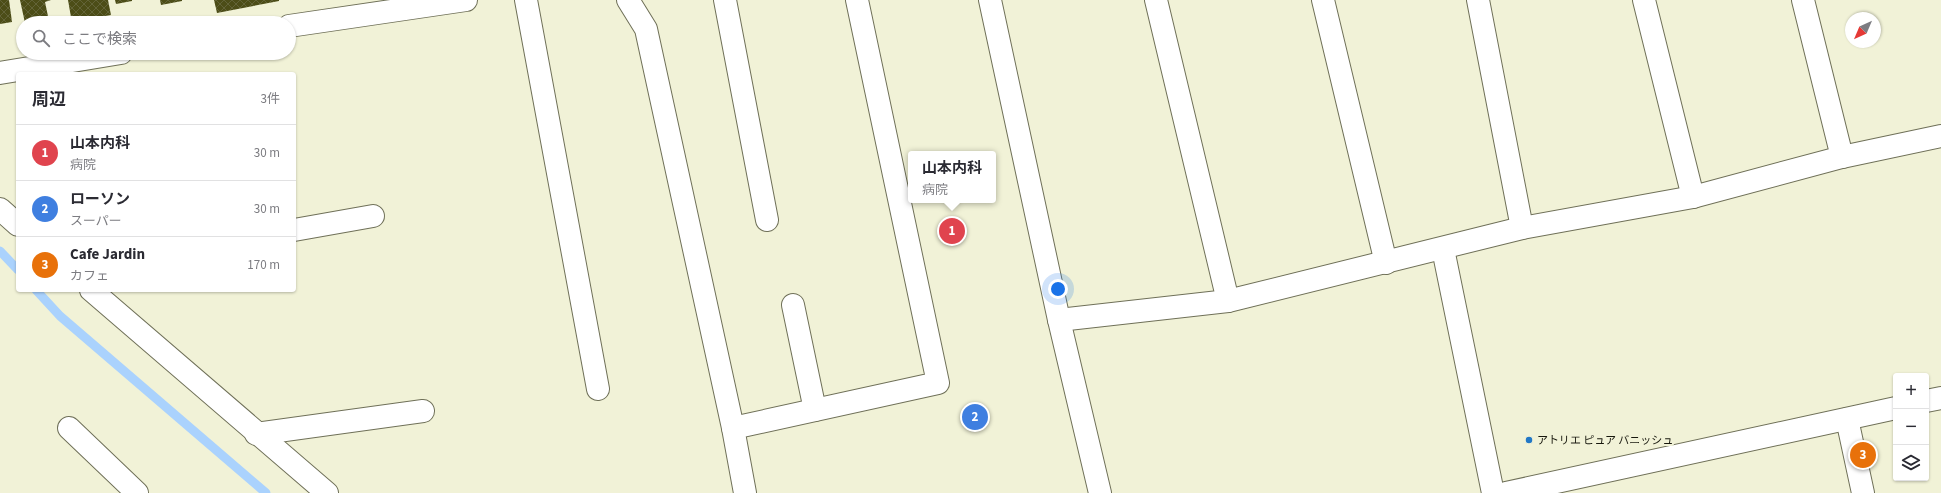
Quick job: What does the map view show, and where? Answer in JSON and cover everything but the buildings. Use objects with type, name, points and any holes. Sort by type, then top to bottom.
[{"type":"street","points":[[296,25],[466,0]]},
{"type":"street","points":[[526,0],[598,389]]},
{"type":"street","points":[[628,0],[646,29],[733,428],[745,493]]},
{"type":"street","points":[[725,0],[767,220]]},
{"type":"street","points":[[733,428],[938,383],[857,0]]},
{"type":"street","points":[[990,0],[1059,320],[1100,493]]},
{"type":"street","points":[[1156,0],[1228,300]]},
{"type":"street","points":[[1323,0],[1386,263]]},
{"type":"street","points":[[1478,0],[1522,228]]},
{"type":"street","points":[[1644,0],[1693,197]]},
{"type":"street","points":[[1803,0],[1842,156]]},
{"type":"street","points":[[0,73],[79,60]]},
{"type":"street","points":[[1059,320],[1228,300],[1386,263],[1522,228],[1693,197],[1842,156],[1941,136]]},
{"type":"street","points":[[0,209],[16,223]]},
{"type":"street","points":[[296,230],[373,216]]},
{"type":"street","points":[[1443,249],[1493,493]]},
{"type":"street","points":[[93,292],[256,434],[327,493]]},
{"type":"street","points":[[794,305],[815,410]]},
{"type":"street","points":[[1929,400],[1941,398]]},
{"type":"street","points":[[1506,493],[1893,409]]},
{"type":"street","points":[[256,434],[423,411]]},
{"type":"street","points":[[1847,419],[1863,493]]},
{"type":"street","points":[[69,428],[137,493]]},
{"type":"waterway","points":[[0,251],[16,268]]},
{"type":"waterway","points":[[38,292],[60,316],[266,493]]},
{"type":"place","name":"山本内科","points":[[952,231]]},
{"type":"place","name":"ローソン","points":[[975,417]]},
{"type":"place","name":"アトリエ ピュア バニッシュ","points":[[1529,440]]},
{"type":"place","name":"Cafe Jardin","points":[[1863,455]]}]
